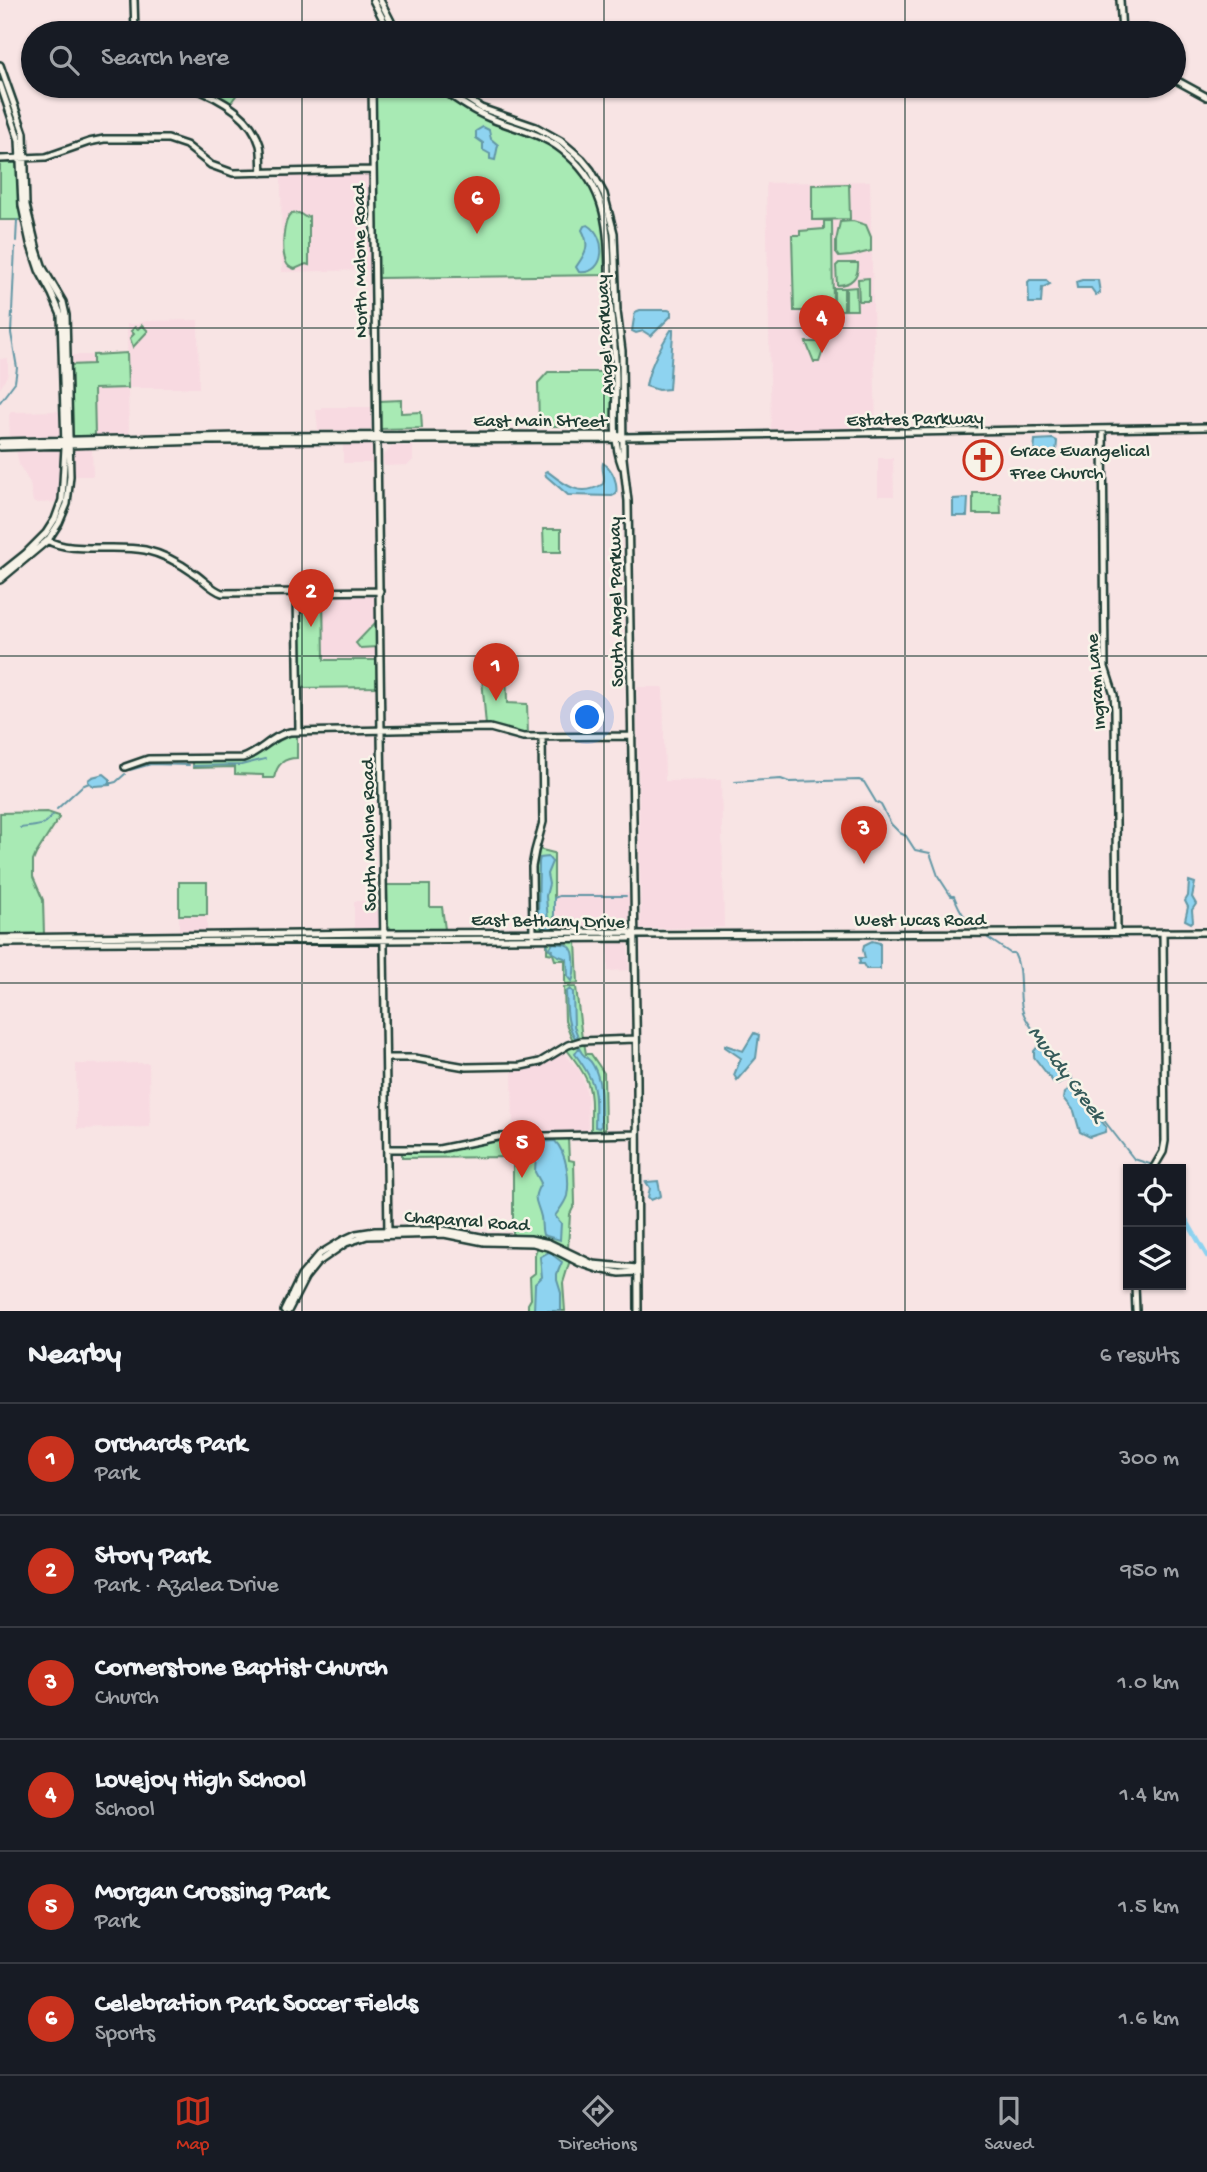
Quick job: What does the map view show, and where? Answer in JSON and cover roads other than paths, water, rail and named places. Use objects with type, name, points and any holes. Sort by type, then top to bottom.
[{"type":"main road","points":[[134,0],[135,21]]},
{"type":"main road","points":[[373,0],[384,21]]},
{"type":"main road","points":[[380,0],[390,21]]},
{"type":"main road","points":[[1120,0],[1121,21]]},
{"type":"main road","points":[[0,65],[24,133],[26,205],[35,242],[44,268],[63,302],[66,315],[67,443],[64,512],[46,538],[2,576]]},
{"type":"main road","points":[[0,84],[18,133],[23,158]]},
{"type":"main road","points":[[1186,86],[1207,97]]},
{"type":"main road","points":[[216,98],[251,128],[260,146],[262,173]]},
{"type":"main road","name":"North Malone Road","points":[[372,98],[378,438]]},
{"type":"main road","name":"Angel Parkway","points":[[453,98],[482,115],[549,133],[572,149],[591,170],[604,194],[614,233],[617,311],[622,351],[624,463],[627,479]]},
{"type":"main road","name":"Angel Parkway","points":[[466,98],[546,139],[568,154],[586,174],[602,206],[608,229],[616,350],[617,454],[627,479]]},
{"type":"main road","points":[[0,159],[46,157],[99,140],[168,139],[186,145],[223,171],[262,173],[372,170]]},
{"type":"main road","name":"Estates Parkway","points":[[623,437],[1207,427]]},
{"type":"main road","name":"Ingram Lane","points":[[1103,429],[1105,667],[1115,701],[1117,932]]},
{"type":"main road","points":[[568,440],[588,435]]},
{"type":"main road","name":"East Main Street","points":[[519,438],[588,435],[616,437]]},
{"type":"main road","name":"East Main Street","points":[[0,445],[174,438],[568,440],[623,437]]},
{"type":"main road","points":[[150,443],[150,440],[174,438]]},
{"type":"main road","name":"East Main Street","points":[[121,441],[150,443],[301,438]]},
{"type":"main road","name":"South Malone Road","points":[[378,438],[388,1232]]},
{"type":"main road","name":"East Main Street","points":[[22,444],[43,441],[67,443]]},
{"type":"main road","name":"South Angel Parkway","points":[[627,479],[634,935]]},
{"type":"main road","points":[[46,538],[62,546],[125,546],[151,551],[183,565],[219,592],[380,591]]},
{"type":"main road","points":[[298,592],[299,731]]},
{"type":"main road","points":[[125,767],[148,759],[243,758],[255,754],[277,736],[299,731],[494,728],[523,737],[632,736]]},
{"type":"main road","points":[[533,935],[534,851],[543,822],[542,737]]},
{"type":"main road","name":"East Bethany Drive","points":[[0,937],[449,936],[629,932],[634,935]]},
{"type":"main road","points":[[1156,1164],[1163,1152],[1165,1141],[1163,932]]},
{"type":"main road","name":"West Lucas Road","points":[[634,935],[1207,932]]},
{"type":"main road","points":[[634,935],[638,1311]]},
{"type":"main road","name":"East Bethany Drive","points":[[0,943],[222,937]]},
{"type":"main road","points":[[386,1058],[414,1058],[466,1067],[522,1066],[540,1062],[568,1045],[581,1041],[636,1039]]},
{"type":"main road","points":[[387,1149],[446,1148],[498,1137],[637,1133]]},
{"type":"main road","name":"Chaparral Road","points":[[286,1311],[307,1275],[324,1257],[346,1242],[388,1232],[444,1234],[484,1242],[533,1243],[551,1248],[589,1267],[609,1272],[637,1270]]},
{"type":"main road","points":[[1135,1290],[1136,1311]]},
{"type":"water","points":[[483,127],[489,130],[491,139],[498,145],[495,160],[490,159],[490,154],[483,150],[483,143],[476,138],[476,131]]},
{"type":"water","points":[[588,225],[599,237],[601,254],[595,267],[579,272],[576,267],[586,245],[582,230]]},
{"type":"water","points":[[1030,280],[1046,280],[1050,284],[1042,288],[1041,303],[1029,303]]},
{"type":"water","points":[[1098,280],[1100,293],[1096,295],[1091,288],[1077,288],[1076,282]]},
{"type":"water","points":[[668,310],[671,311],[671,316],[651,336],[643,331],[632,331],[635,312]]},
{"type":"water","points":[[671,330],[673,334],[669,389],[658,390],[646,386],[647,379]]},
{"type":"water","points":[[1035,440],[1057,441],[1056,454],[1038,455],[1034,452]]},
{"type":"water","points":[[603,463],[610,469],[615,481],[616,494],[612,496],[568,495],[546,476],[545,472],[573,488],[587,490],[603,484]]},
{"type":"water","points":[[968,498],[967,516],[953,516],[953,499]]},
{"type":"water","points":[[104,774],[110,779],[110,785],[94,786],[89,783],[88,780],[92,777]]},
{"type":"water","points":[[548,857],[552,862],[547,874],[549,884],[546,896],[548,921],[554,925],[552,930],[542,927],[538,921],[539,862],[540,858]]},
{"type":"water","points":[[1189,881],[1195,883],[1192,897],[1196,904],[1192,910],[1191,923],[1185,920]]},
{"type":"water","points":[[872,941],[880,943],[880,969],[866,969],[863,964],[858,964],[859,958],[865,958],[864,945]]},
{"type":"water","points":[[553,943],[567,945],[572,949],[572,981],[568,976],[567,959],[552,952],[550,948]]},
{"type":"water","points":[[570,989],[573,992],[574,1026],[578,1037],[575,1038],[567,1010],[566,992]]},
{"type":"water","points":[[754,1033],[759,1035],[756,1058],[737,1080],[734,1075],[741,1058],[725,1045],[743,1051]]},
{"type":"water","points":[[1040,1044],[1045,1046],[1068,1079],[1054,1083],[1034,1057],[1034,1051]]},
{"type":"water","points":[[579,1048],[591,1062],[600,1087],[599,1128],[595,1127],[594,1088],[575,1054]]},
{"type":"water","points":[[1071,1088],[1078,1091],[1106,1127],[1105,1132],[1090,1137],[1080,1132],[1074,1111],[1064,1098],[1065,1092]]},
{"type":"water","points":[[555,1141],[565,1160],[568,1183],[566,1199],[555,1216],[561,1223],[560,1240],[543,1235],[536,1197],[541,1183],[535,1172],[539,1142]]},
{"type":"water","points":[[658,1181],[661,1196],[651,1200],[648,1197],[650,1188],[646,1182]]},
{"type":"water","points":[[549,1252],[562,1262],[557,1274],[561,1311],[534,1311],[535,1284],[542,1277],[540,1257]]},
{"type":"waterway","points":[[16,241],[17,220]]},
{"type":"waterway","points":[[0,402],[15,382],[17,368],[11,333],[15,247]]},
{"type":"waterway","name":"Muddy Creek","points":[[193,766],[241,765],[265,759]]},
{"type":"waterway","name":"Muddy Creek","points":[[130,770],[151,764],[189,765]]},
{"type":"waterway","name":"Muddy Creek","points":[[108,784],[116,782],[125,774]]},
{"type":"waterway","name":"Muddy Creek","points":[[735,782],[781,779],[789,782],[864,782],[891,824],[906,836],[915,850],[930,853],[938,876],[951,896],[954,896],[966,919],[977,930]]},
{"type":"waterway","name":"Muddy Creek","points":[[57,809],[89,783]]},
{"type":"waterway","name":"Muddy Creek","points":[[20,828],[42,824],[53,815]]},
{"type":"waterway","points":[[556,926],[558,924],[554,916],[554,898],[626,896]]},
{"type":"waterway","name":"Muddy Creek","points":[[985,936],[1014,953],[1023,1011],[1032,1028],[1134,1159],[1150,1164]]},
{"type":"waterway","points":[[547,942],[549,949],[553,950]]},
{"type":"waterway","name":"Muddy Creek","points":[[1186,1220],[1207,1256]]},
{"type":"place","name":"Celebration Park Soccer Fields","points":[[477,234]]},
{"type":"place","name":"Lovejoy High School","points":[[822,353]]},
{"type":"place","name":"Grace Evangelical Free Church","points":[[983,460]]},
{"type":"place","name":"Story Park","points":[[311,627]]},
{"type":"place","name":"Orchards Park","points":[[496,701]]},
{"type":"place","name":"Cornerstone Baptist Church","points":[[864,864]]},
{"type":"place","name":"Morgan Crossing Park","points":[[522,1178]]}]
